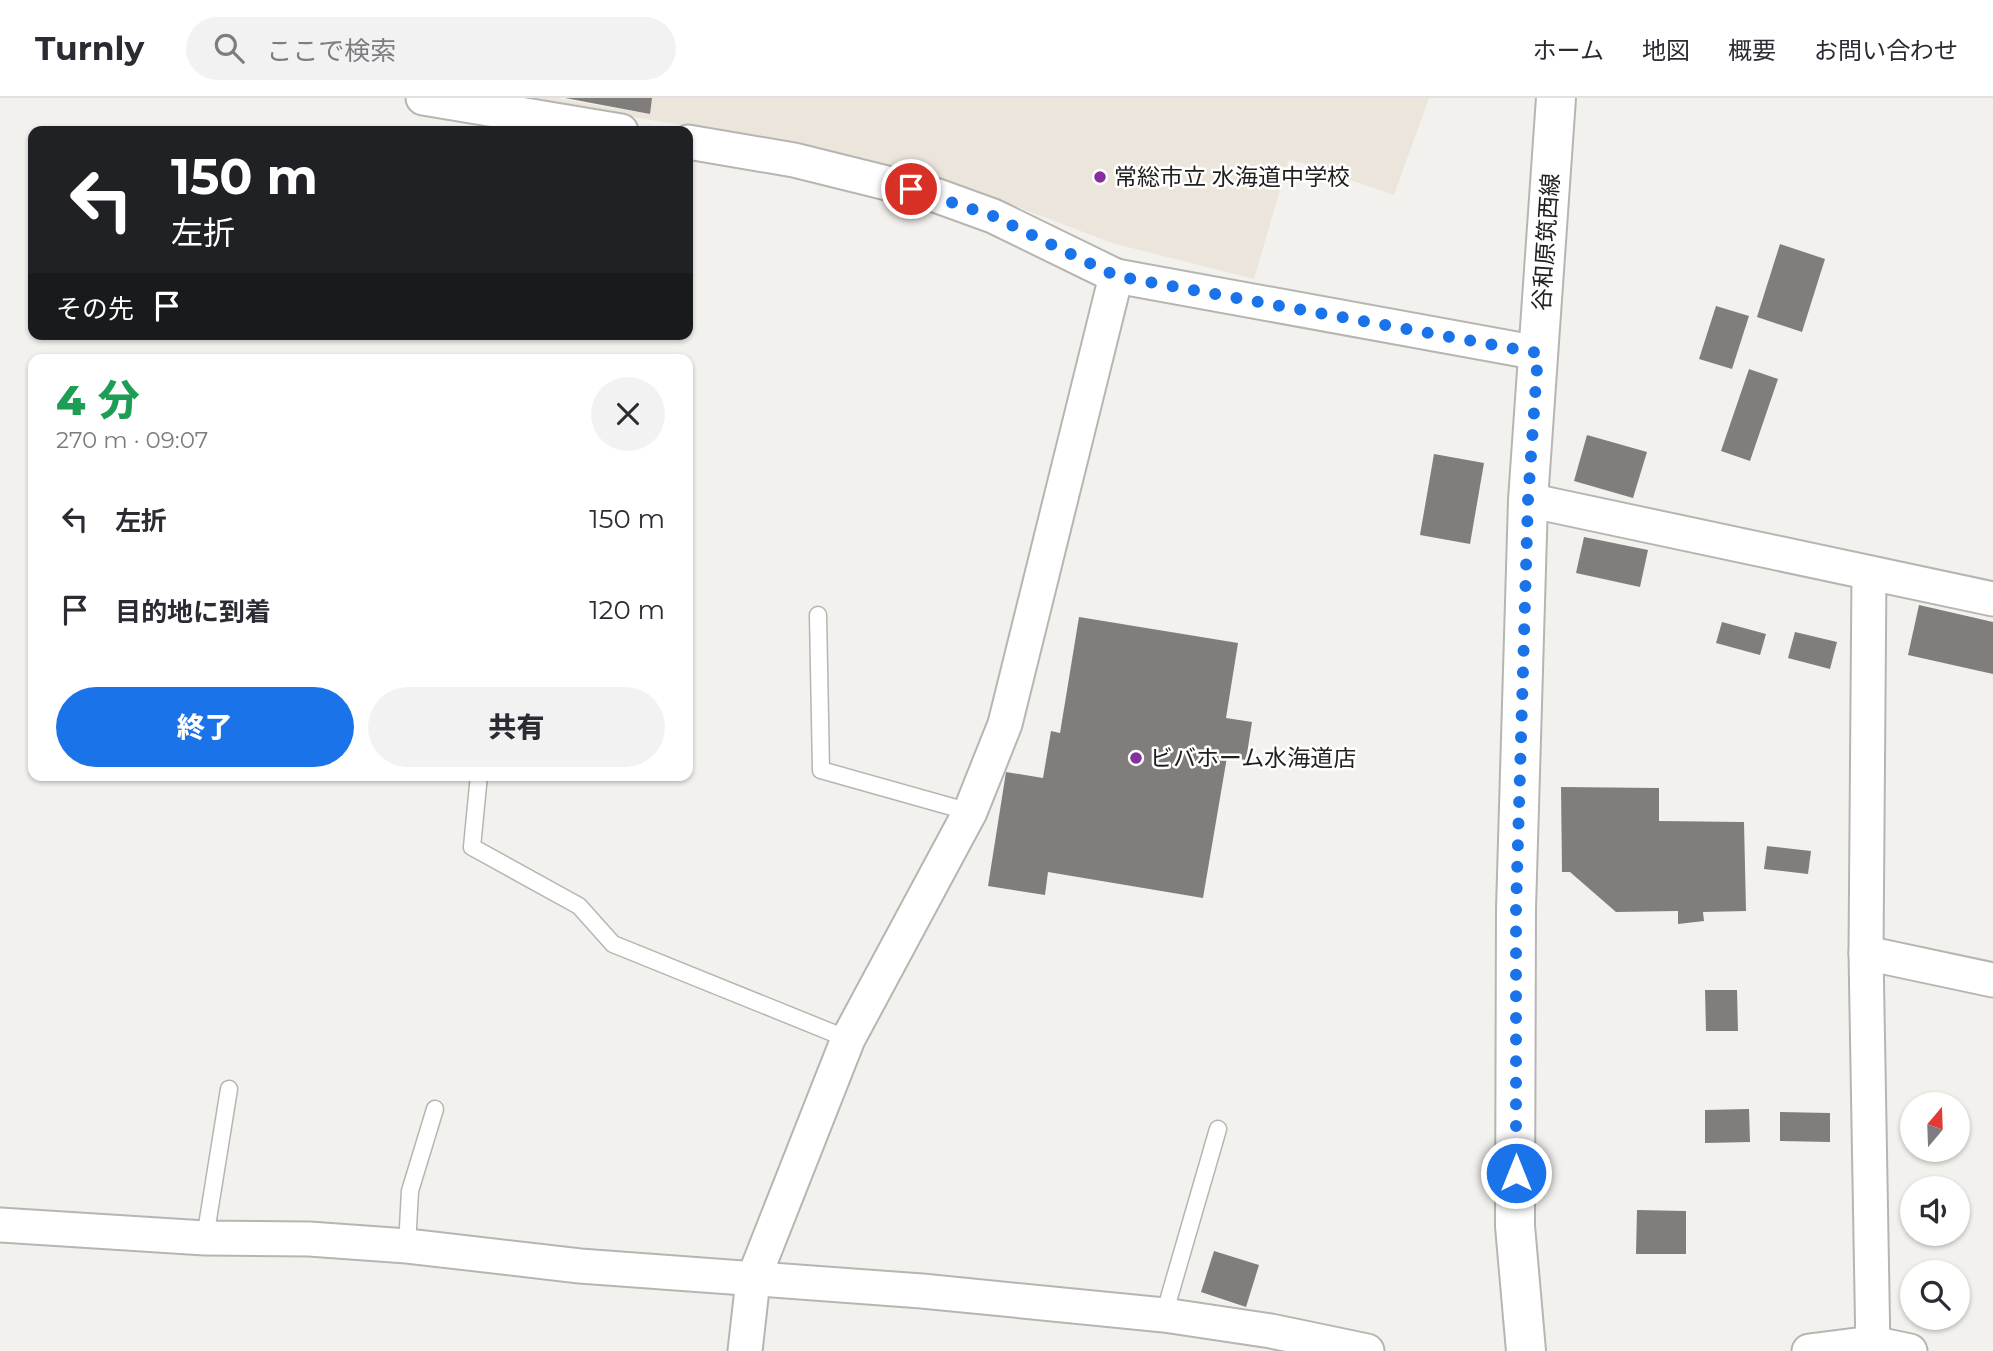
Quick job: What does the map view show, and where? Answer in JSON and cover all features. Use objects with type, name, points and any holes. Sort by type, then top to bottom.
[{"type":"main road","name":"谷和原筑西線","points":[[1526,1351],[1516,1226],[1516,909],[1528,500],[1556,98]]},
{"type":"street","points":[[423,98],[591,126]]},
{"type":"street","points":[[693,143],[794,160],[935,195],[993,216],[1116,276],[1538,353]]},
{"type":"street","points":[[745,1351],[753,1280],[848,1039],[970,812],[1005,724],[1116,276]]},
{"type":"street","points":[[1528,500],[1993,599]]},
{"type":"street","points":[[1869,573],[1866,953],[1873,1347]]},
{"type":"street","points":[[1866,953],[1993,980]]},
{"type":"street","points":[[0,1225],[205,1238],[309,1239],[407,1246],[580,1266],[922,1291],[1164,1315],[1271,1331],[1367,1351]]},
{"type":"street","points":[[1809,1351],[1873,1347],[1910,1351]]},
{"type":"lane","points":[[818,615],[821,770],[970,812]]},
{"type":"lane","points":[[478,781],[472,847],[579,906],[613,944],[848,1039]]},
{"type":"lane","points":[[205,1238],[229,1089]]},
{"type":"lane","points":[[407,1246],[410,1191],[435,1109]]},
{"type":"lane","points":[[1164,1315],[1218,1129]]},
{"type":"shaded area","name":"常総市立 水海道中学校","points":[[516,98],[556,98],[649,114],[652,98],[1429,98],[1394,195],[1289,159],[1254,279],[1112,243],[994,198],[791,143]]},
{"type":"building","points":[[565,98],[652,98],[650,114]]},
{"type":"building","points":[[1780,244],[1825,259],[1802,332],[1757,317]]},
{"type":"building","points":[[1716,306],[1749,316],[1732,369],[1699,359]]},
{"type":"building","points":[[1749,369],[1778,379],[1750,461],[1721,451]]},
{"type":"building","points":[[1587,435],[1647,452],[1633,498],[1574,481]]},
{"type":"building","points":[[1434,454],[1484,463],[1470,544],[1420,535]]},
{"type":"building","points":[[1584,537],[1648,550],[1640,587],[1576,573]]},
{"type":"building","points":[[1919,605],[1993,622],[1993,674],[1908,655]]},
{"type":"building","name":"ビバホーム水海道店","points":[[1079,617],[1238,643],[1226,718],[1252,722],[1246,760],[1227,757],[1203,898],[1048,872],[1045,895],[988,886],[1006,772],[1043,778],[1051,731],[1060,733]]},
{"type":"building","points":[[1722,622],[1766,634],[1760,655],[1716,643]]},
{"type":"building","points":[[1795,632],[1837,642],[1830,669],[1788,658]]},
{"type":"building","points":[[1561,787],[1659,788],[1659,821],[1744,822],[1746,911],[1703,912],[1704,921],[1678,924],[1678,911],[1616,912],[1570,872],[1562,872]]},
{"type":"building","points":[[1767,846],[1811,851],[1808,874],[1764,869]]},
{"type":"building","points":[[1705,990],[1737,990],[1738,1031],[1706,1031]]},
{"type":"building","points":[[1749,1109],[1750,1142],[1705,1143],[1705,1110]]},
{"type":"building","points":[[1780,1112],[1830,1113],[1830,1142],[1780,1141]]},
{"type":"building","points":[[1637,1210],[1686,1211],[1686,1254],[1636,1254]]},
{"type":"building","points":[[1214,1251],[1259,1265],[1246,1307],[1201,1292]]},
{"type":"place","name":"常総市立 水海道中学校","points":[[1100,177]]},
{"type":"place","name":"ビバホーム水海道店","points":[[1136,758]]},
{"type":"route","points":[[911,189],[993,216],[1116,276],[1538,353],[1528,500],[1516,909],[1516,1173]]}]
